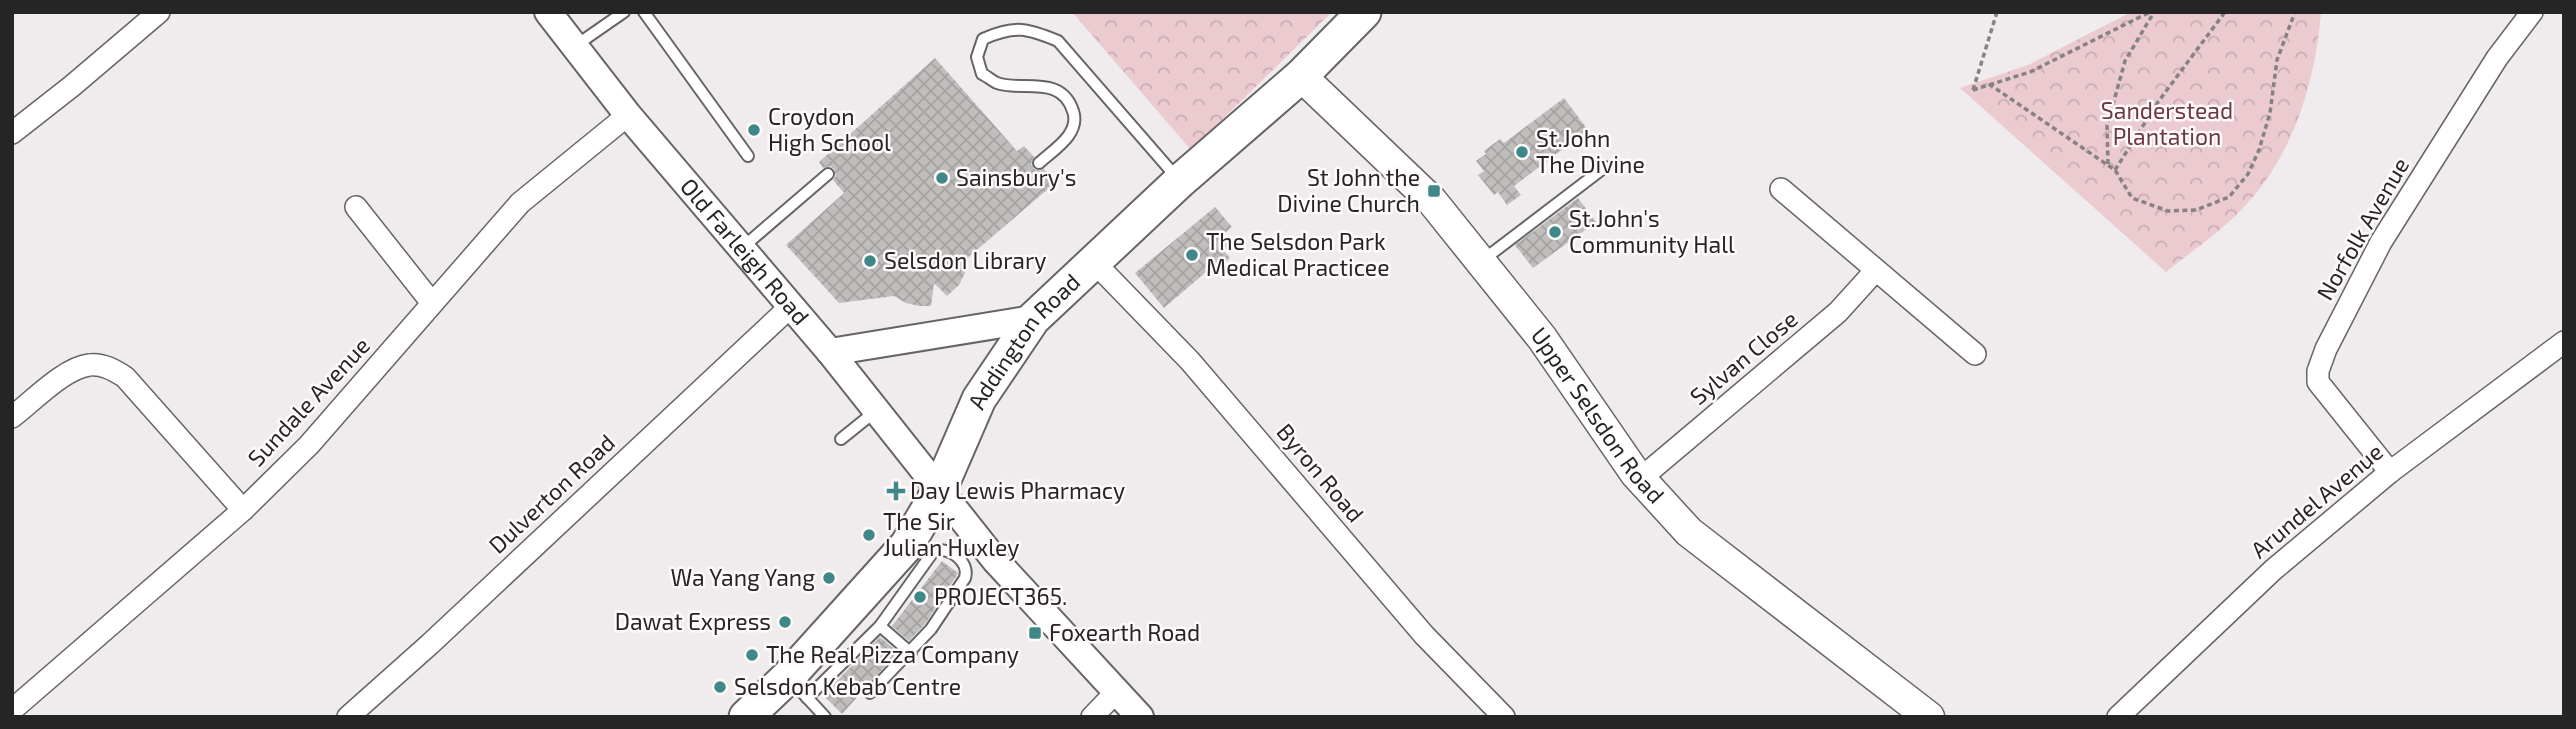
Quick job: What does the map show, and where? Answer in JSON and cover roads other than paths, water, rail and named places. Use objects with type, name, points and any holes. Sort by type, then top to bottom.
[{"type":"main road","name":"Addington Road","points":[[746,717],[798,687],[907,545],[928,540],[940,489],[979,398],[1033,319],[1180,181],[1301,76],[1364,12]]},
{"type":"main road","name":"Upper Selsdon Road","points":[[1301,76],[1432,201],[1542,338],[1640,479],[1689,532],[1929,717]]},
{"type":"street","points":[[12,133],[159,12]]},
{"type":"street","name":"Old Farleigh Road","points":[[548,12],[628,115],[830,352],[995,560],[1140,717]]},
{"type":"street","name":"Norfolk Avenue","points":[[2390,472],[2318,382],[2318,371],[2326,349],[2381,242],[2497,58],[2532,12]]},
{"type":"street","name":"Sundale Avenue","points":[[12,709],[243,510],[309,445],[520,203],[628,115]]},
{"type":"street","points":[[1781,190],[1975,354]]},
{"type":"street","points":[[356,207],[432,303]]},
{"type":"street","name":"Byron Road","points":[[1095,263],[1190,361],[1424,635],[1504,717]]},
{"type":"street","name":"Sylvan Close","points":[[1640,479],[1838,312],[1876,270]]},
{"type":"street","name":"Dulverton Road","points":[[348,717],[430,644],[790,307]]},
{"type":"street","points":[[830,352],[1033,319]]},
{"type":"street","name":"Arundel Avenue","points":[[2118,717],[2273,570],[2390,472],[2564,342]]},
{"type":"street","points":[[12,417],[67,373],[89,365],[108,367],[125,377],[243,510]]},
{"type":"street","points":[[1091,717],[1117,691]]},
{"type":"lane","points":[[575,46],[624,12]]},
{"type":"lane","points":[[644,12],[748,156]]},
{"type":"lane","points":[[1039,163],[1069,136],[1075,116],[1069,101],[1054,90],[1037,85],[998,83],[982,74],[977,57],[983,39],[1001,32],[1031,30],[1058,41],[1180,181]]},
{"type":"lane","points":[[1481,262],[1605,167]]},
{"type":"lane","points":[[741,249],[828,174]]},
{"type":"lane","points":[[841,439],[877,410]]},
{"type":"lane","points":[[825,717],[798,687],[880,626],[928,540],[964,564],[966,575],[949,603],[911,653],[870,694]]},
{"type":"lane","points":[[880,626],[911,653]]},
{"type":"place","name":"Croydon High School","points":[[754,130]]},
{"type":"place","name":"St.John The Divine","points":[[1522,152]]},
{"type":"place","name":"Sainsbury's","points":[[942,178]]},
{"type":"place","name":"St John the Divine Church","points":[[1434,191]]},
{"type":"place","name":"St.John's Community Hall","points":[[1555,232]]},
{"type":"place","name":"The Selsdon Park Medical Practicee","points":[[1192,255]]},
{"type":"place","name":"Selsdon Library","points":[[870,261]]},
{"type":"place","name":"Day Lewis Pharmacy","points":[[896,491]]},
{"type":"place","name":"The Sir Julian Huxley","points":[[869,535]]},
{"type":"place","name":"Wa Yang Yang","points":[[829,578]]},
{"type":"place","name":"PROJECT365.","points":[[920,597]]},
{"type":"place","name":"Dawat Express","points":[[785,622]]},
{"type":"place","name":"Foxearth Road","points":[[1035,633]]},
{"type":"place","name":"The Real Pizza Company","points":[[752,655]]},
{"type":"place","name":"Selsdon Kebab Centre","points":[[720,687]]},
{"type":"park label","name":"Sanderstead Plantation","points":[[2167,124]]}]
